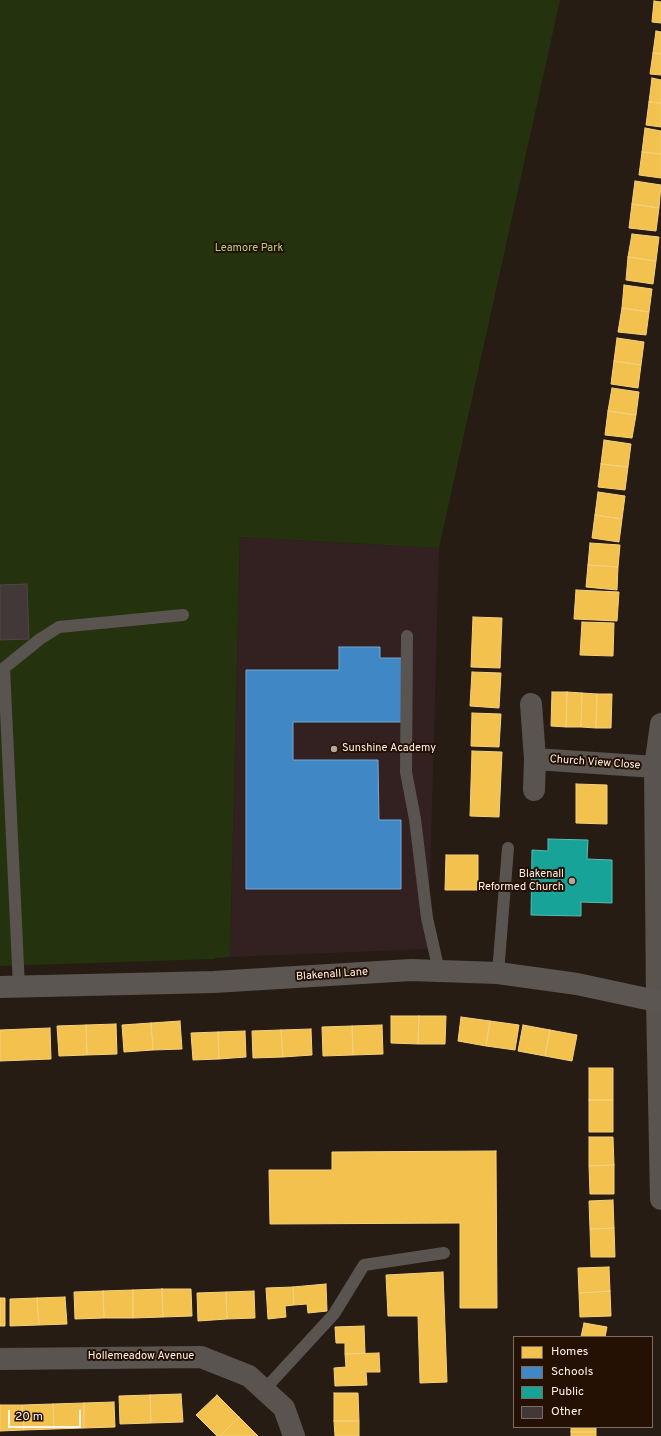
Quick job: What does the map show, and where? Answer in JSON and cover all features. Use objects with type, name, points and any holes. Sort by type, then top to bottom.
[{"type":"street","name":"Church View Close","points":[[531,704],[534,790]]},
{"type":"street","points":[[661,724],[655,768],[661,1199]]},
{"type":"street","name":"Church View Close","points":[[534,759],[655,768]]},
{"type":"street","name":"Blakenall Lane","points":[[9,987],[214,982],[411,970],[498,973],[577,984],[659,1001]]},
{"type":"street","name":"Hollemeadow Avenue","points":[[0,1358],[201,1357],[249,1376],[284,1408],[294,1436]]},
{"type":"lane","points":[[9,987],[4,668],[40,639],[59,627],[184,615]]},
{"type":"lane","points":[[407,636],[406,772],[415,819],[427,918],[438,971]]},
{"type":"lane","points":[[498,973],[508,848]]},
{"type":"lane","points":[[264,1390],[334,1314],[364,1265],[444,1254]]},
{"type":"shaded area","name":"Sunshine Academy","points":[[240,537],[439,548],[428,949],[230,957]]},
{"type":"green space","name":"Leamore Park","points":[[0,0],[560,0],[439,548],[240,537],[230,957],[214,959],[0,966]]},
{"type":"building: Homes","points":[[654,1],[661,2],[661,23],[652,22]]},
{"type":"building: Homes","points":[[656,31],[661,32],[661,54],[653,53]]},
{"type":"building: Homes","points":[[653,53],[661,54],[661,75],[650,74]]},
{"type":"building: Homes","points":[[652,78],[661,80],[661,103],[649,102]]},
{"type":"building: Homes","points":[[649,102],[661,103],[661,127],[646,125]]},
{"type":"building: Homes","points":[[645,128],[661,131],[661,154],[642,152]]},
{"type":"building: Homes","points":[[642,152],[661,154],[661,178],[639,175]]},
{"type":"building: Homes","points":[[635,181],[661,185],[659,208],[632,204]]},
{"type":"building: Homes","points":[[632,204],[659,208],[656,231],[629,228]]},
{"type":"building: Homes","points":[[632,234],[659,237],[656,261],[628,257]]},
{"type":"building: Homes","points":[[628,257],[656,261],[653,284],[626,280]]},
{"type":"building: Homes","points":[[624,285],[652,289],[649,312],[622,308]]},
{"type":"building: Homes","points":[[622,308],[649,312],[646,335],[618,332]]},
{"type":"building: Homes","points":[[617,338],[644,342],[641,365],[614,361]]},
{"type":"building: Homes","points":[[614,361],[641,365],[638,388],[611,384]]},
{"type":"building: Homes","points":[[612,388],[639,392],[636,415],[608,411]]},
{"type":"building: Homes","points":[[608,411],[636,415],[632,438],[605,435]]},
{"type":"building: Homes","points":[[604,440],[631,444],[628,467],[601,464]]},
{"type":"building: Homes","points":[[601,464],[628,467],[625,490],[598,487]]},
{"type":"building: Homes","points":[[598,492],[625,496],[622,519],[595,515]]},
{"type":"building: Homes","points":[[595,515],[622,519],[619,542],[592,538]]},
{"type":"building: Homes","points":[[590,543],[620,545],[618,567],[588,565]]},
{"type":"building: Homes","points":[[588,565],[618,567],[617,590],[586,587]]},
{"type":"building: Homes","points":[[576,590],[619,592],[617,621],[574,619]]},
{"type":"building: Homes","points":[[473,617],[502,618],[500,668],[471,667]]},
{"type":"building: Homes","points":[[582,622],[614,623],[613,656],[580,655]]},
{"type":"building: Homes","points":[[472,672],[501,673],[499,708],[470,706]]},
{"type":"building: Homes","points":[[552,692],[567,692],[566,727],[551,726]]},
{"type":"building: Homes","points":[[567,692],[582,693],[581,727],[566,727]]},
{"type":"building: Homes","points":[[582,693],[597,694],[596,728],[581,727]]},
{"type":"building: Homes","points":[[597,694],[612,694],[611,728],[596,728]]},
{"type":"building: Homes","points":[[472,713],[501,714],[499,747],[471,746]]},
{"type":"building: Homes","points":[[472,751],[502,752],[499,817],[470,816]]},
{"type":"building: Homes","points":[[576,784],[607,785],[607,824],[576,823]]},
{"type":"building: Homes","points":[[446,855],[478,855],[478,890],[445,890]]},
{"type":"building: Homes","points":[[391,1016],[419,1016],[418,1044],[391,1043]]},
{"type":"building: Homes","points":[[419,1016],[446,1016],[445,1044],[418,1044]]},
{"type":"building: Homes","points":[[461,1017],[490,1021],[486,1046],[458,1041]]},
{"type":"building: Homes","points":[[180,1021],[182,1049],[153,1050],[151,1023]]},
{"type":"building: Homes","points":[[490,1021],[519,1025],[515,1050],[486,1046]]},
{"type":"building: Homes","points":[[151,1023],[153,1050],[124,1052],[122,1025]]},
{"type":"building: Homes","points":[[116,1024],[117,1054],[87,1055],[86,1025]]},
{"type":"building: Homes","points":[[86,1025],[87,1055],[59,1056],[57,1026]]},
{"type":"building: Homes","points":[[382,1025],[383,1054],[353,1055],[352,1026]]},
{"type":"building: Homes","points":[[523,1025],[550,1030],[545,1056],[518,1051]]},
{"type":"building: Homes","points":[[352,1026],[353,1055],[323,1056],[322,1027]]},
{"type":"building: Homes","points":[[50,1028],[51,1059],[0,1061],[0,1030]]},
{"type":"building: Homes","points":[[311,1029],[312,1055],[283,1057],[281,1030]]},
{"type":"building: Homes","points":[[281,1030],[283,1057],[253,1058],[252,1031]]},
{"type":"building: Homes","points":[[550,1030],[577,1035],[572,1061],[545,1056]]},
{"type":"building: Homes","points":[[245,1031],[246,1057],[219,1059],[218,1032]]},
{"type":"building: Homes","points":[[218,1032],[219,1059],[193,1060],[191,1033]]},
{"type":"building: Homes","points":[[589,1068],[613,1068],[613,1100],[589,1100]]},
{"type":"building: Homes","points":[[589,1100],[613,1100],[613,1132],[589,1132]]},
{"type":"building: Homes","points":[[589,1137],[613,1137],[614,1165],[589,1166]]},
{"type":"building: Homes","points":[[496,1151],[497,1308],[460,1308],[460,1223],[270,1224],[269,1170],[332,1170],[332,1152]]},
{"type":"building: Homes","points":[[614,1165],[614,1194],[590,1194],[589,1166]]},
{"type":"building: Homes","points":[[613,1200],[614,1228],[590,1229],[589,1201]]},
{"type":"building: Homes","points":[[614,1228],[615,1257],[591,1257],[590,1229]]},
{"type":"building: Homes","points":[[609,1267],[610,1291],[579,1293],[578,1268]]},
{"type":"building: Homes","points":[[443,1272],[447,1382],[420,1383],[418,1316],[388,1316],[386,1275]]},
{"type":"building: Homes","points":[[326,1284],[327,1311],[308,1313],[307,1304],[294,1305],[293,1287]]},
{"type":"building: Homes","points":[[293,1287],[294,1305],[285,1306],[286,1317],[268,1319],[266,1288]]},
{"type":"building: Homes","points":[[162,1289],[191,1289],[192,1316],[163,1317]]},
{"type":"building: Homes","points":[[162,1289],[163,1317],[133,1318],[133,1290]]},
{"type":"building: Homes","points":[[133,1290],[133,1318],[104,1318],[103,1291]]},
{"type":"building: Homes","points":[[103,1291],[104,1318],[75,1319],[74,1292]]},
{"type":"building: Homes","points":[[254,1291],[255,1318],[227,1319],[226,1292]]},
{"type":"building: Homes","points":[[610,1291],[611,1316],[580,1317],[579,1293]]},
{"type":"building: Homes","points":[[226,1292],[227,1319],[198,1321],[197,1293]]},
{"type":"building: Homes","points":[[65,1297],[67,1324],[39,1325],[37,1298]]},
{"type":"building: Homes","points":[[0,1298],[5,1298],[5,1326],[0,1326]]},
{"type":"building: Homes","points":[[37,1298],[39,1325],[10,1326],[10,1299]]},
{"type":"building: Homes","points":[[584,1323],[607,1327],[605,1336],[581,1336]]},
{"type":"building: Homes","points":[[364,1326],[365,1353],[345,1354],[345,1343],[336,1343],[335,1327]]},
{"type":"building: Homes","points":[[379,1353],[380,1372],[366,1372],[367,1385],[335,1386],[334,1368],[346,1367],[345,1354]]},
{"type":"building: Homes","points":[[334,1393],[358,1393],[359,1421],[334,1421]]},
{"type":"building: Homes","points":[[181,1394],[183,1422],[151,1423],[150,1395]]},
{"type":"building: Homes","points":[[150,1395],[151,1423],[120,1424],[119,1396]]},
{"type":"building: Homes","points":[[217,1395],[239,1417],[220,1436],[217,1436],[196,1415]]},
{"type":"building: Homes","points":[[114,1402],[115,1427],[84,1428],[84,1403]]},
{"type":"building: Homes","points":[[84,1403],[84,1428],[54,1429],[53,1404]]},
{"type":"building: Homes","points":[[53,1404],[54,1429],[24,1430],[22,1405]]},
{"type":"building: Homes","points":[[0,1405],[22,1405],[24,1430],[0,1431]]},
{"type":"building: Homes","points":[[239,1417],[258,1436],[220,1436]]},
{"type":"building: Homes","points":[[334,1421],[359,1421],[359,1436],[335,1436]]},
{"type":"building: Homes","points":[[571,1428],[596,1428],[596,1432],[571,1432]]},
{"type":"building: Homes","points":[[571,1432],[596,1432],[596,1436],[571,1436]]},
{"type":"building: Schools","points":[[339,647],[380,647],[380,658],[404,658],[404,722],[293,722],[293,760],[378,760],[379,820],[401,820],[401,889],[246,889],[246,670],[339,670]]},
{"type":"building: Public","name":"Blakenall Reformed Church","points":[[548,839],[588,840],[587,859],[612,860],[612,903],[581,902],[581,916],[531,915],[532,850],[548,851]]},
{"type":"building: Other","points":[[27,584],[29,639],[0,640],[0,585]]},
{"type":"place","name":"Sunshine Academy","points":[[334,749]]},
{"type":"place","name":"Blakenall Reformed Church","points":[[572,881]]}]
